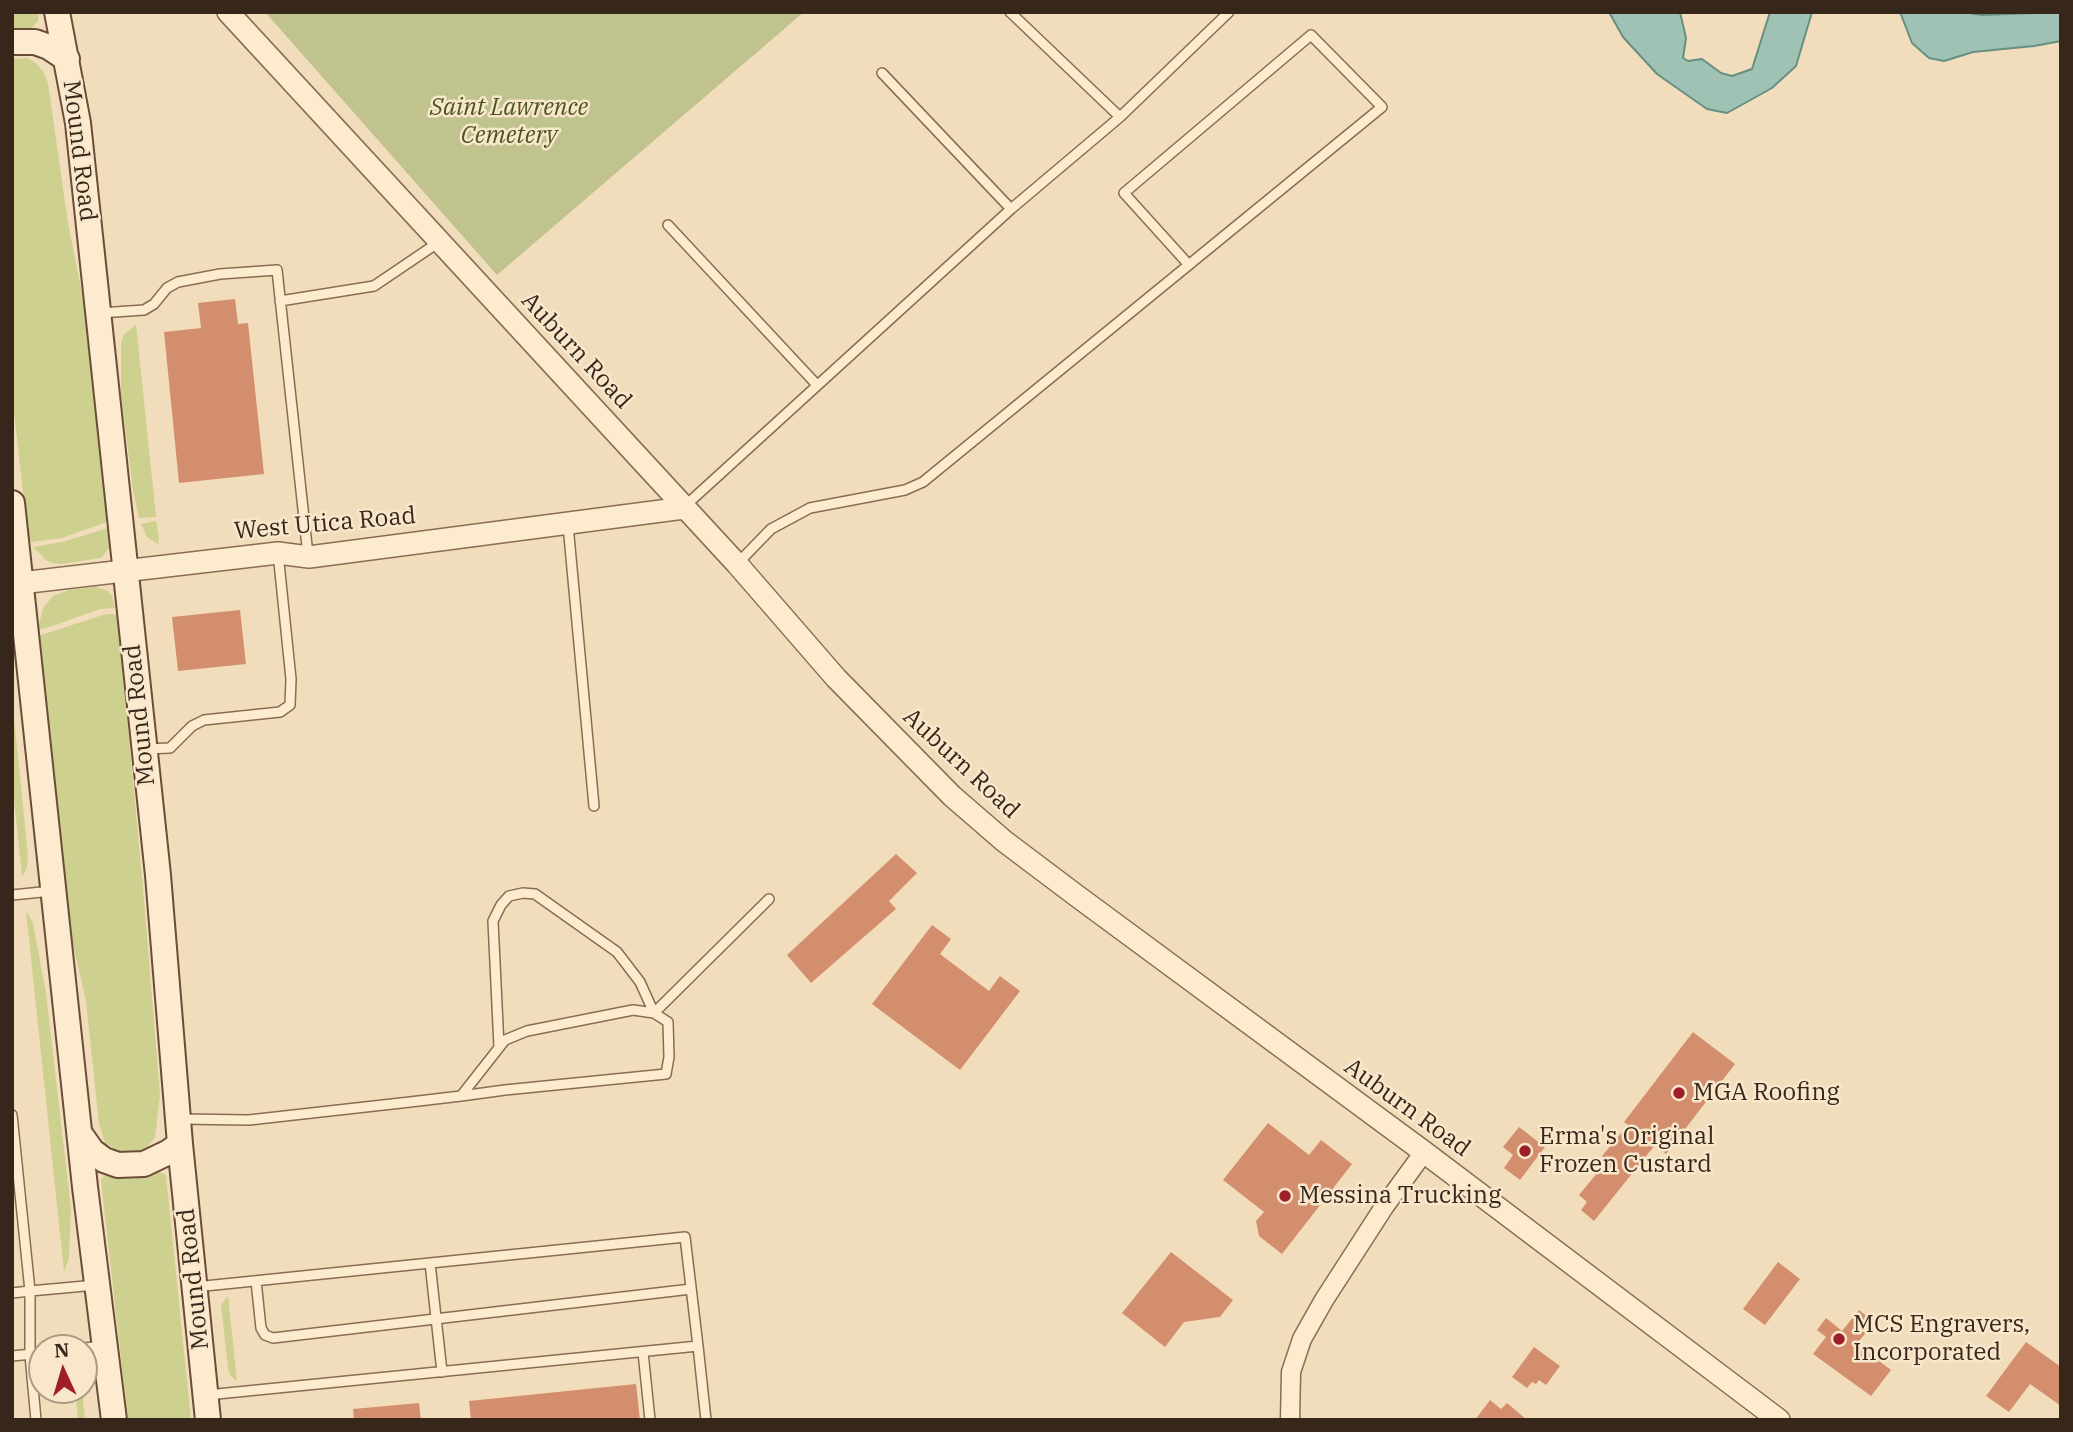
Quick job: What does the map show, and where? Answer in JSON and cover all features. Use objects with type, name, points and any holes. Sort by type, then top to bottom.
[{"type":"main road","name":"Mound Road","points":[[57,12],[78,123],[158,875],[180,1143],[207,1408]]},
{"type":"main road","points":[[12,42],[34,42],[49,47],[67,59]]},
{"type":"main road","points":[[12,503],[16,583],[98,1284],[96,1334]]},
{"type":"main road","points":[[80,1135],[92,1151],[104,1160],[118,1165],[144,1164],[169,1152],[180,1143]]},
{"type":"main road","points":[[98,1359],[114,1420]]},
{"type":"street","name":"Auburn Road","points":[[228,12],[737,564],[836,678],[952,796],[994,832],[1779,1420]]},
{"type":"street","name":"West Utica Road","points":[[16,583],[278,553],[309,557],[684,508]]},
{"type":"street","points":[[1290,1420],[1291,1372],[1303,1339],[1354,1253],[1424,1152]]},
{"type":"lane","points":[[1010,12],[1120,117]]},
{"type":"lane","points":[[684,508],[1011,209],[1120,117],[1229,12]]},
{"type":"lane","points":[[737,564],[771,529],[810,508],[905,490],[923,482],[1189,265],[1382,107],[1311,35],[1124,193],[1189,265]]},
{"type":"lane","points":[[882,73],[1011,209]]},
{"type":"lane","points":[[668,225],[817,385]]},
{"type":"lane","points":[[280,301],[374,286],[439,242]]},
{"type":"lane","points":[[98,314],[144,310],[155,304],[167,288],[178,282],[220,274],[277,270],[309,557]]},
{"type":"lane","points":[[568,523],[594,806]]},
{"type":"lane","points":[[144,750],[170,748],[192,726],[204,720],[280,712],[290,705],[291,679],[278,553]]},
{"type":"lane","points":[[12,895],[54,891]]},
{"type":"lane","points":[[499,1047],[494,922],[501,905],[509,896],[535,894],[617,952],[640,982],[654,1013]]},
{"type":"lane","points":[[654,1013],[769,899]]},
{"type":"lane","points":[[178,1119],[250,1120],[666,1074],[669,1057],[668,1022],[654,1013],[633,1010],[527,1031],[505,1041],[461,1096]]},
{"type":"lane","points":[[12,1115],[30,1291],[30,1334]]},
{"type":"lane","points":[[195,1287],[685,1237],[706,1420]]},
{"type":"lane","points":[[430,1263],[442,1372]]},
{"type":"lane","points":[[256,1281],[261,1328],[265,1335],[273,1338],[691,1289]]},
{"type":"lane","points":[[12,1293],[98,1284]]},
{"type":"lane","points":[[207,1408],[442,1372],[698,1346]]},
{"type":"lane","points":[[643,1352],[650,1420]]},
{"type":"green space","points":[[12,12],[39,12],[38,21],[32,28],[12,28]]},
{"type":"green space","name":"Saint Lawrence Cemetery","points":[[265,12],[804,12],[497,275]]},
{"type":"green space","points":[[27,58],[43,71],[48,83],[68,223],[84,304],[107,522],[62,538],[31,542],[27,528],[12,395],[12,59]]},
{"type":"green space","points":[[136,324],[156,517],[139,518],[121,394],[121,342],[124,335]]},
{"type":"green space","points":[[156,521],[158,544],[147,537],[141,524]]},
{"type":"green space","points":[[108,528],[109,548],[101,558],[52,563],[33,547],[62,542]]},
{"type":"green space","points":[[96,587],[108,591],[115,608],[100,609],[38,629],[43,608],[53,596],[69,590]]},
{"type":"green space","points":[[106,614],[116,614],[119,630],[160,1095],[155,1138],[145,1149],[128,1153],[120,1152],[105,1143],[99,1124],[86,1001],[68,922],[38,636]]},
{"type":"green space","points":[[12,699],[28,855],[27,867],[22,877],[12,779]]},
{"type":"green space","points":[[26,911],[33,923],[46,993],[71,1209],[69,1258],[64,1272]]},
{"type":"green space","points":[[160,1172],[166,1175],[191,1420],[128,1420],[101,1181],[104,1176],[133,1179]]},
{"type":"green space","points":[[228,1296],[237,1381],[230,1375],[228,1368],[221,1305]]},
{"type":"green space","points":[[76,1404],[83,1404],[85,1420],[78,1420]]},
{"type":"shaded area","points":[[1609,12],[1680,12],[1686,38],[1683,58],[1688,61],[1702,59],[1721,73],[1732,76],[1752,69],[1770,12],[1812,12],[1796,66],[1772,88],[1727,113],[1707,109],[1657,74],[1623,37]]},
{"type":"shaded area","points":[[1900,12],[1963,12],[1982,15],[2061,12],[2061,41],[1973,52],[1944,61],[1929,58],[1912,43]]},
{"type":"building","points":[[235,299],[238,324],[248,323],[264,474],[179,483],[164,332],[201,328],[198,303]]},
{"type":"building","points":[[240,610],[246,664],[178,671],[172,617]]},
{"type":"building","points":[[896,854],[917,873],[889,901],[896,909],[811,983],[787,955]]},
{"type":"building","points":[[932,925],[951,939],[940,954],[989,991],[1000,976],[1020,991],[960,1070],[872,1004]]},
{"type":"building","name":"MGA Roofing","points":[[1693,1032],[1735,1064],[1666,1154],[1655,1145],[1594,1221],[1581,1210],[1587,1202],[1579,1195],[1608,1160],[1602,1156],[1628,1125],[1624,1122]]},
{"type":"building","name":"Messina Trucking","points":[[1268,1123],[1309,1155],[1321,1140],[1352,1164],[1282,1254],[1259,1236],[1256,1221],[1264,1212],[1223,1180]]},
{"type":"building","name":"Erma's Original Frozen Custard","points":[[1519,1127],[1545,1147],[1520,1180],[1504,1168],[1513,1155],[1503,1147]]},
{"type":"building","points":[[1171,1252],[1233,1300],[1220,1317],[1184,1322],[1165,1347],[1122,1313]]},
{"type":"building","points":[[1778,1262],[1800,1279],[1765,1325],[1743,1309]]},
{"type":"building","points":[[1859,1310],[1874,1322],[1857,1344],[1891,1370],[1871,1396],[1813,1354],[1826,1337],[1817,1330],[1826,1318],[1842,1331]]},
{"type":"building","points":[[2026,1342],[2061,1367],[2061,1406],[2030,1384],[2009,1412],[1986,1396]]},
{"type":"building","points":[[1534,1347],[1560,1366],[1546,1385],[1539,1380],[1536,1384],[1532,1382],[1527,1388],[1512,1377]]},
{"type":"building","points":[[636,1384],[640,1420],[471,1420],[469,1401]]},
{"type":"building","points":[[1490,1400],[1501,1409],[1507,1403],[1527,1420],[1475,1420]]},
{"type":"building","points":[[419,1403],[421,1420],[354,1420],[353,1409]]},
{"type":"place","name":"MGA Roofing","points":[[1679,1093]]},
{"type":"place","name":"Erma's Original Frozen Custard","points":[[1525,1151]]},
{"type":"place","name":"Messina Trucking","points":[[1285,1196]]},
{"type":"place","name":"MCS Engravers, Incorporated","points":[[1839,1339]]}]
